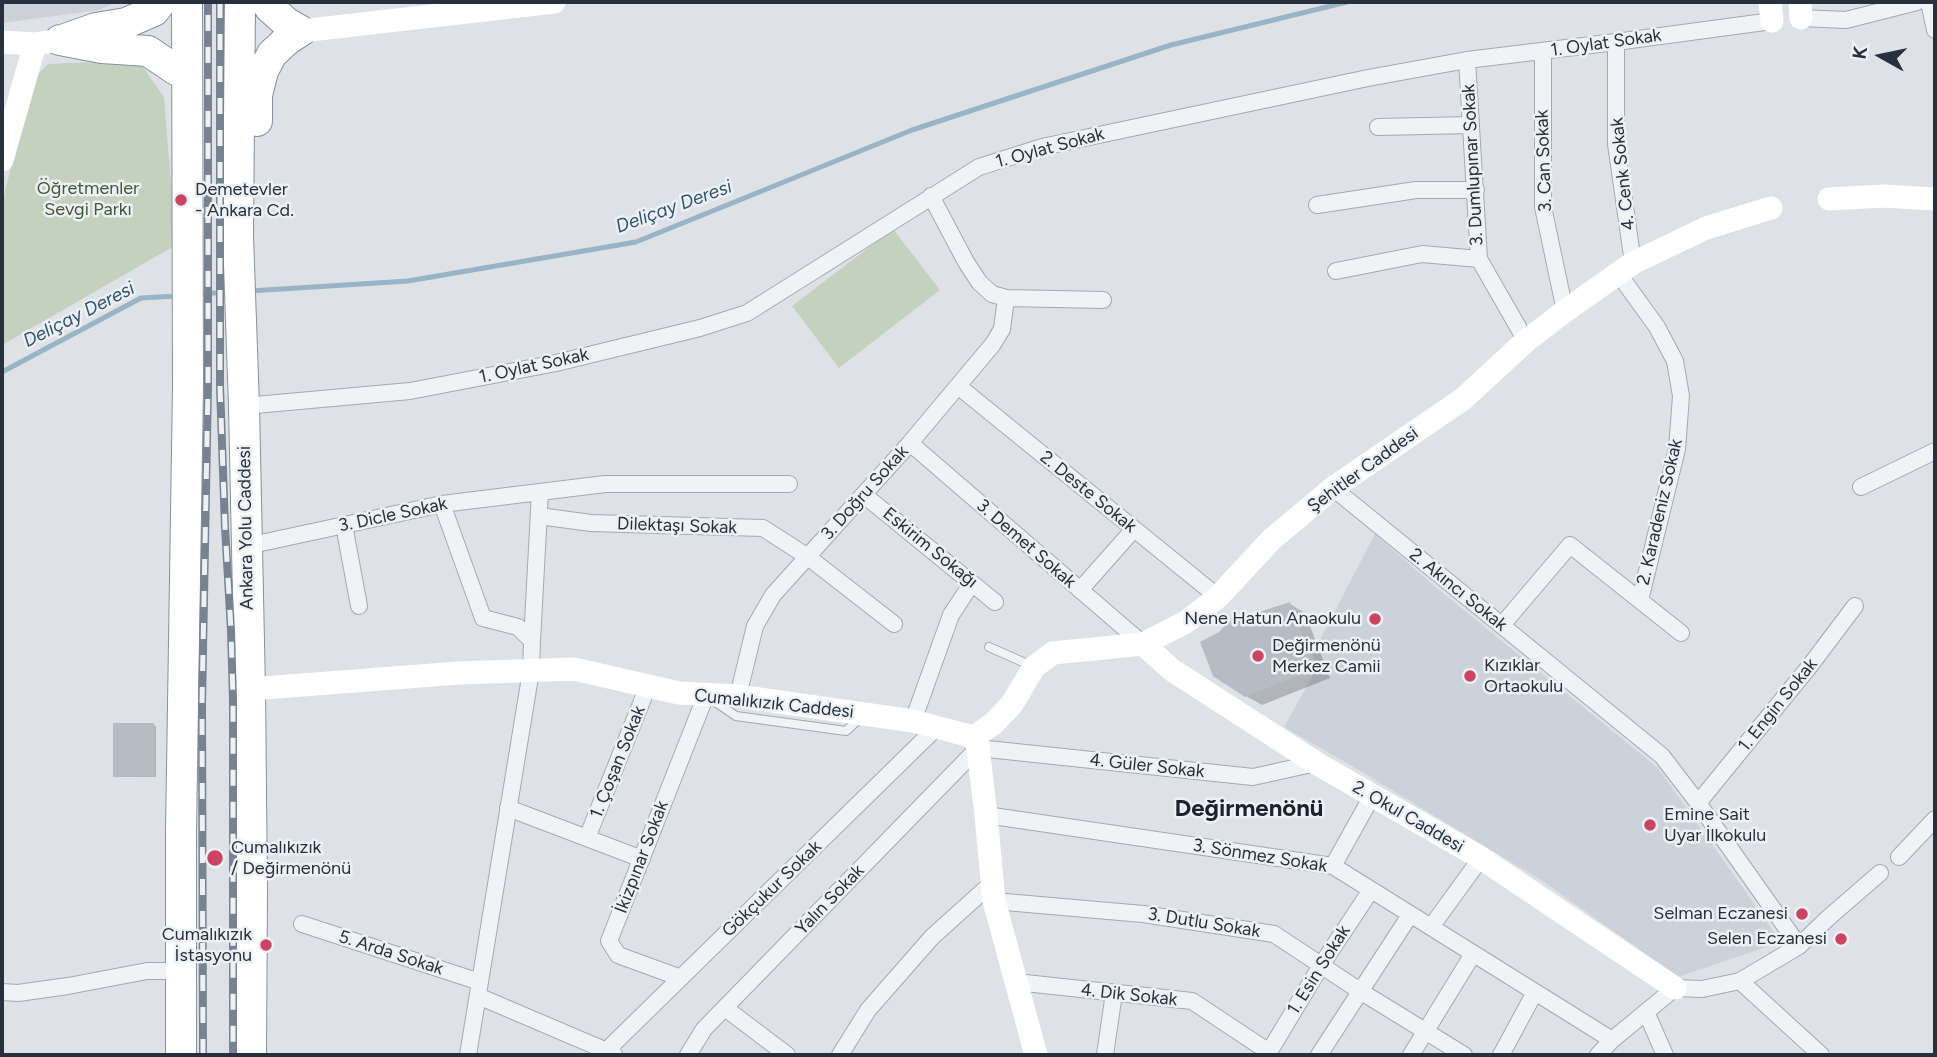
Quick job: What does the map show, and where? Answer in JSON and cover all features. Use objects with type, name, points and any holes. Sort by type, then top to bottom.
[{"type":"highway","points":[[48,42],[125,23],[154,11],[161,2]]},
{"type":"highway","points":[[174,2],[176,70],[188,133]]},
{"type":"highway","points":[[181,1055],[188,387],[187,2]]},
{"type":"highway","name":"Ankara Yolu Caddesi","points":[[240,2],[238,228],[250,689],[251,1055]]},
{"type":"highway","points":[[240,142],[251,2]]},
{"type":"highway","points":[[238,228],[254,163],[257,95],[263,71],[272,54],[301,31],[270,9],[266,2]]},
{"type":"highway","points":[[48,42],[148,51],[176,70]]},
{"type":"street","points":[[301,31],[554,2]]},
{"type":"street","points":[[1800,10],[1846,20],[1917,2]]},
{"type":"street","points":[[1928,2],[1935,30]]},
{"type":"street","name":"1. Oylat Sokak","points":[[244,406],[410,391],[556,363],[700,328],[747,313],[979,167],[1042,147],[1368,78],[1467,60],[1616,43],[1771,11]]},
{"type":"street","points":[[2,42],[48,42]]},
{"type":"street","points":[[2,55],[48,42]]},
{"type":"street","points":[[2,160],[48,42]]},
{"type":"street","name":"4. Cenk Sokak","points":[[1616,43],[1616,144],[1625,268]]},
{"type":"street","name":"3. Can Sokak","points":[[1543,52],[1543,206],[1565,311]]},
{"type":"street","name":"3. Dumlupınar Sokak","points":[[1467,60],[1479,259],[1526,341]]},
{"type":"street","points":[[1378,127],[1471,125]]},
{"type":"street","points":[[1317,205],[1416,190],[1476,190]]},
{"type":"street","points":[[931,196],[966,262],[979,282],[992,294],[1006,298],[1103,300]]},
{"type":"street","points":[[1829,199],[1883,196],[1935,199]]},
{"type":"street","name":"Şehitler Caddesi","points":[[1034,667],[1053,653],[1143,644],[1186,622],[1218,597],[1272,539],[1333,488],[1463,399],[1526,341],[1625,268],[1706,228],[1770,208]]},
{"type":"street","points":[[1336,271],[1422,254],[1479,259]]},
{"type":"street","name":"2. Karadeniz Sokak","points":[[1625,268],[1675,361],[1681,396],[1677,449],[1640,600]]},
{"type":"street","name":"3. Doğru Sokak","points":[[738,696],[755,626],[773,595],[910,443],[993,344],[1002,329],[1006,298]]},
{"type":"street","name":"2. Deste Sokak","points":[[958,386],[1218,597]]},
{"type":"street","name":"3. Demet Sokak","points":[[910,443],[1143,644]]},
{"type":"street","points":[[1861,487],[1935,451]]},
{"type":"street","name":"3. Dicle Sokak","points":[[247,546],[442,504],[605,484],[789,484]]},
{"type":"street","name":"2. Akıncı Sokak","points":[[1333,488],[1662,756],[1799,946]]},
{"type":"street","points":[[468,1055],[531,671],[540,492]]},
{"type":"street","name":"Eskirim Sokağı","points":[[864,495],[995,602]]},
{"type":"street","points":[[442,504],[483,618],[519,627],[532,641]]},
{"type":"street","name":"Dilektaşı Sokak","points":[[538,516],[591,523],[763,528],[808,557],[894,624]]},
{"type":"street","points":[[344,525],[359,606]]},
{"type":"street","points":[[1080,590],[1134,529]]},
{"type":"street","points":[[1502,625],[1570,545],[1681,633]]},
{"type":"street","points":[[913,721],[951,615],[972,583]]},
{"type":"street","name":"1. Engin Sokak","points":[[1698,803],[1855,606]]},
{"type":"street","name":"2. Okul Caddesi","points":[[1143,644],[1172,670],[1316,763],[1481,858],[1675,988]]},
{"type":"street","points":[[1034,667],[1012,704],[976,743],[993,892],[1036,1055]]},
{"type":"street","name":"Cumalıkızık Caddesi","points":[[250,689],[459,673],[574,669],[679,693],[738,696],[913,721],[976,743]]},
{"type":"street","name":"1. Çoşan Sokak","points":[[587,838],[648,686]]},
{"type":"street","name":"İkizpınar Sokak","points":[[681,978],[618,955],[609,941],[706,695]]},
{"type":"street","name":"Gökçukur Sokak","points":[[612,1053],[681,978],[936,727]]},
{"type":"street","name":"4. Güler Sokak","points":[[976,743],[1253,777],[1316,763]]},
{"type":"street","name":"Yalın Sokak","points":[[688,1055],[704,1029],[976,743]]},
{"type":"street","points":[[1333,866],[1372,796]]},
{"type":"street","points":[[508,808],[642,859]]},
{"type":"street","name":"3. Sönmez Sokak","points":[[986,815],[1333,866],[1612,1040]]},
{"type":"street","points":[[1899,858],[1935,819]]},
{"type":"street","points":[[1431,927],[1481,858]]},
{"type":"street","points":[[1598,1055],[1612,1040],[1675,988],[1702,989],[1741,981],[1799,946],[1880,873]]},
{"type":"street","name":"1. Esin Sokak","points":[[1269,1052],[1371,890]]},
{"type":"street","points":[[840,1055],[869,1010],[932,937],[993,892]]},
{"type":"street","name":"3. Dutlu Sokak","points":[[993,892],[1274,934],[1464,1055]]},
{"type":"street","points":[[1318,1055],[1410,915]]},
{"type":"street","name":"5. Arda Sokak","points":[[302,924],[479,989],[612,1053]]},
{"type":"street","points":[[1411,1055],[1473,954]]},
{"type":"street","points":[[2,992],[18,993],[68,986],[147,971],[180,971]]},
{"type":"street","points":[[1741,981],[1821,1055]]},
{"type":"street","name":"4. Dik Sokak","points":[[1016,982],[1192,1002],[1269,1052]]},
{"type":"street","points":[[1501,1055],[1535,992]]},
{"type":"street","points":[[1105,1055],[1114,993]]},
{"type":"street","points":[[725,1008],[787,1055]]},
{"type":"street","points":[[1646,1012],[1665,1055]]},
{"type":"lane","points":[[989,647],[1034,667]]},
{"type":"lane","points":[[706,695],[736,716],[846,732],[865,714]]},
{"type":"shaded area","points":[[2,2],[117,2],[99,10],[2,23]]},
{"type":"shaded area","points":[[1375,534],[1433,585],[1658,768],[1781,942],[1678,977],[1544,882],[1284,727],[1317,668],[1313,653]]},
{"type":"green space","name":"Öğretmenler Sevgi Parkı","points":[[138,60],[164,97],[176,245],[2,345],[2,204],[32,80],[48,64]]},
{"type":"green space","points":[[893,229],[940,290],[839,368],[792,306]]},
{"type":"building","name":"Değirmenönü Merkez Camii","points":[[1290,602],[1315,669],[1245,697],[1213,676],[1200,642],[1219,632],[1228,622]]},
{"type":"building","points":[[113,723],[154,723],[154,776],[113,777]]},
{"type":"waterway","name":"Deliçay Deresi","points":[[250,291],[408,281],[636,242],[912,130],[1171,45],[1347,2]]},
{"type":"waterway","name":"Deliçay Deresi","points":[[198,294],[230,292]]},
{"type":"waterway","name":"Deliçay Deresi","points":[[2,372],[141,298],[177,296]]},
{"type":"railway","points":[[203,1055],[202,704],[208,386],[208,2]]},
{"type":"railway","points":[[220,2],[220,387],[233,700],[233,1055]]},
{"type":"place","name":"Demetevler - Ankara Cd.","points":[[181,200]]},
{"type":"place","name":"Nene Hatun Anaokulu","points":[[1375,619]]},
{"type":"place","name":"Değirmenönü Merkez Camii","points":[[1258,656]]},
{"type":"place","name":"Kızıklar Ortaokulu","points":[[1470,676]]},
{"type":"place","name":"Emine Sait Uyar İlkokulu","points":[[1650,825]]},
{"type":"place","name":"Cumalıkızık / Değirmenönü","points":[[215,858]]},
{"type":"place","name":"Selman Eczanesi","points":[[1802,914]]},
{"type":"place","name":"Selen Eczanesi","points":[[1841,939]]},
{"type":"place","name":"Cumalıkızık İstasyonu","points":[[266,945]]},
{"type":"district","name":"Değirmenönü","points":[[1249,809]]}]
